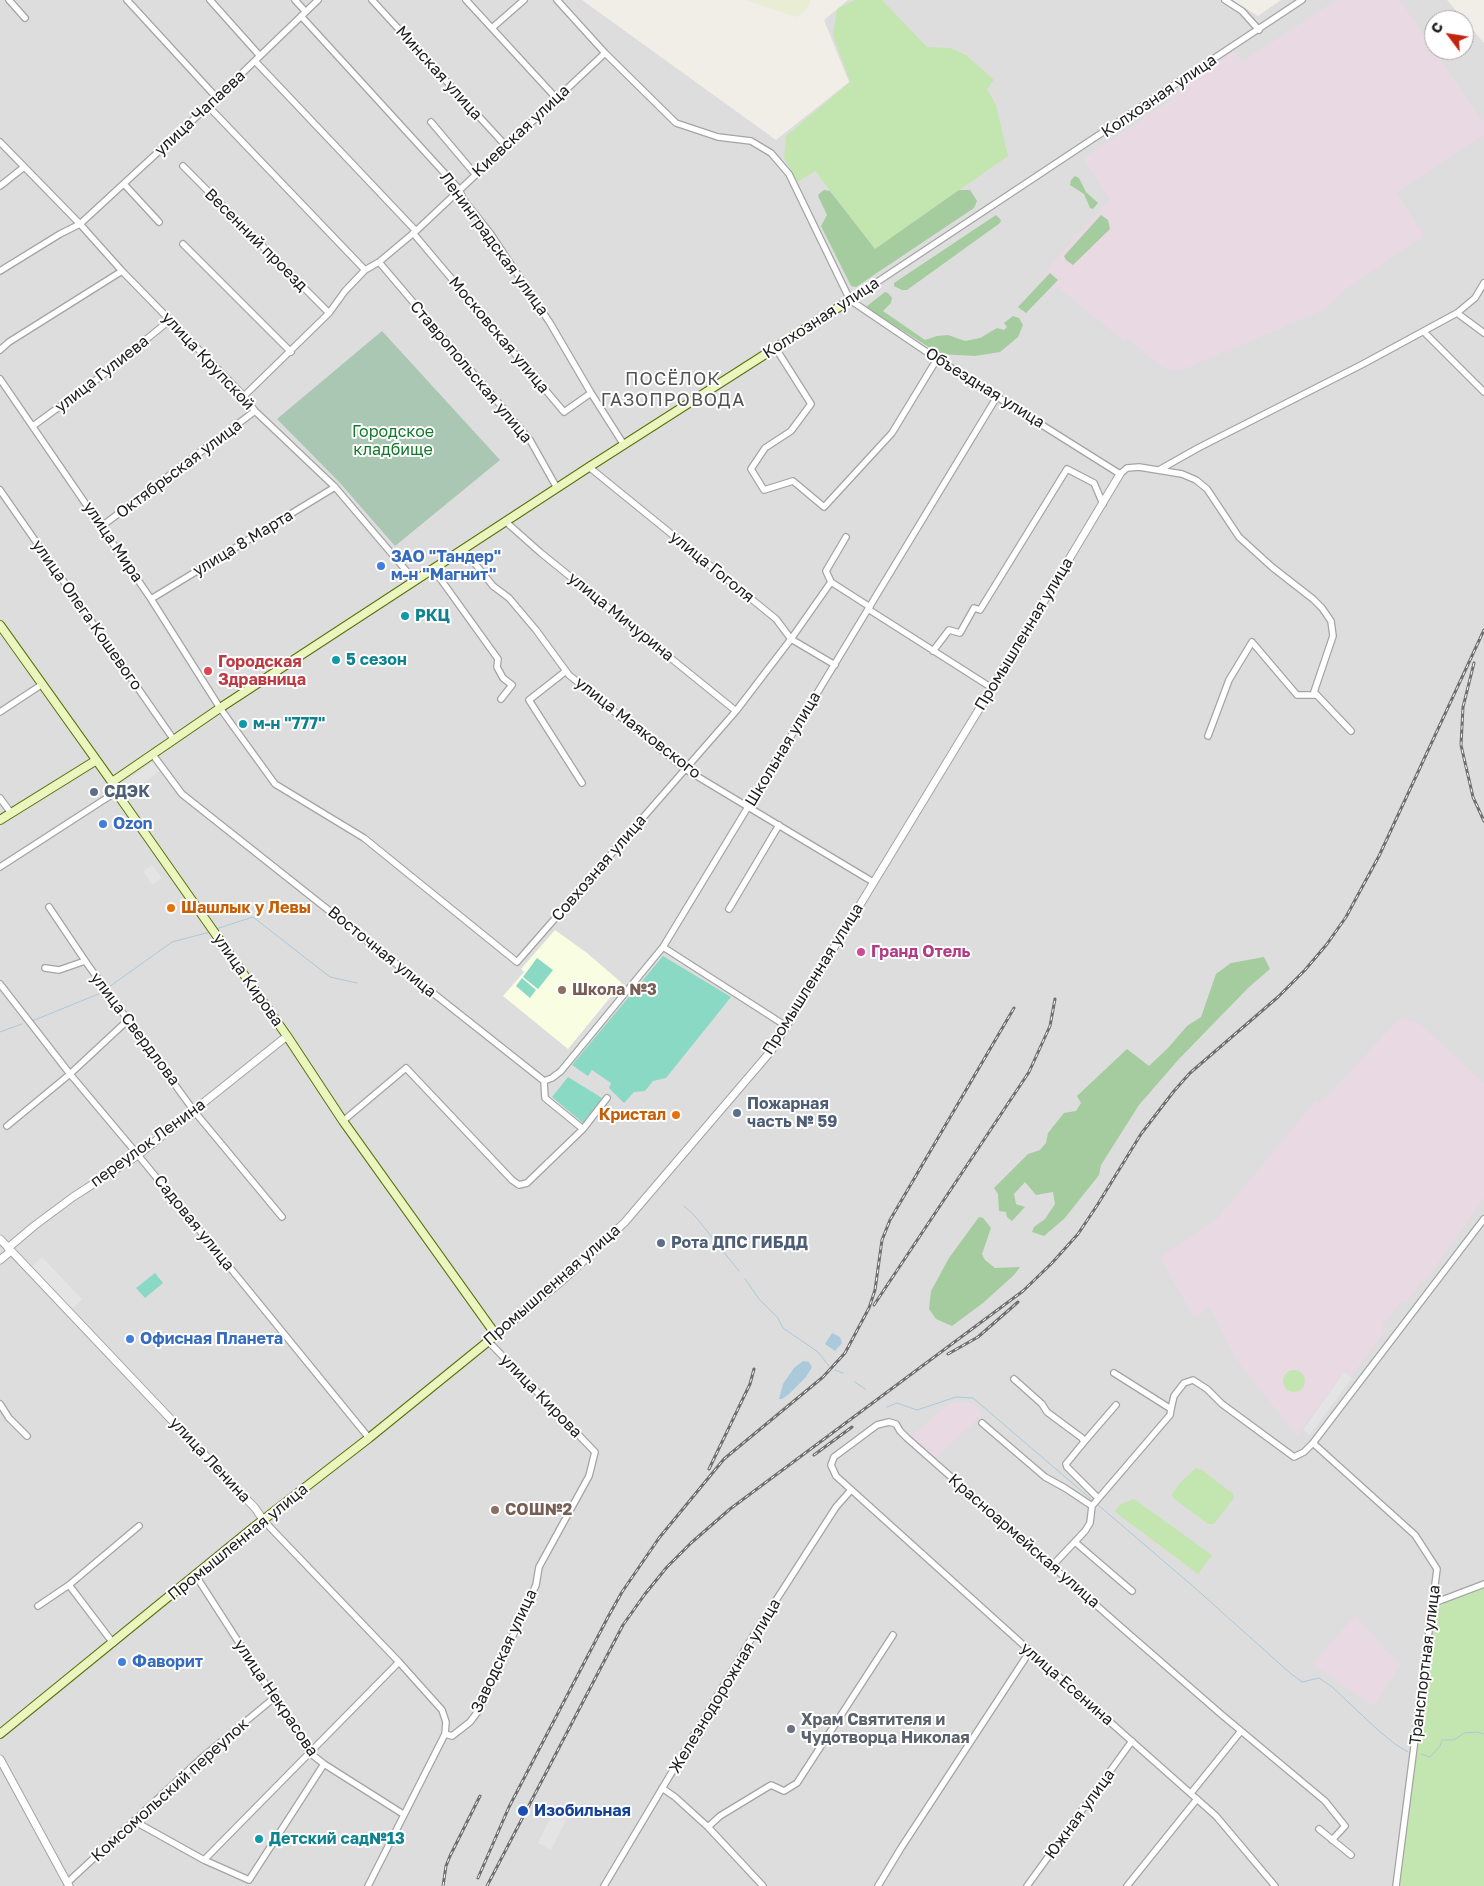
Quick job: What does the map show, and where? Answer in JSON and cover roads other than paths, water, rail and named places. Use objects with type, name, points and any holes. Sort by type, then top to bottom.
[{"type":"main road","name":"Колхозная улица","points":[[112,782],[220,708],[589,467],[850,300]]},
{"type":"main road","name":"улица Кирова","points":[[0,625],[95,761],[112,782],[116,792],[287,1036],[344,1121],[496,1334]]},
{"type":"main road","points":[[0,820],[95,761]]},
{"type":"main road","name":"Промышленная улица","points":[[0,1734],[254,1527],[369,1438],[496,1334]]},
{"type":"street","points":[[9,0],[25,18]]},
{"type":"street","points":[[127,0],[216,98]]},
{"type":"street","points":[[210,0],[260,56]]},
{"type":"street","name":"Ленинградская улица","points":[[295,0],[303,14],[459,189],[463,199],[490,233],[550,323],[624,445]]},
{"type":"street","name":"улица Чапаева","points":[[0,271],[60,234],[80,224],[208,106],[318,0]]},
{"type":"street","name":"Минская улица","points":[[372,0],[506,146]]},
{"type":"street","points":[[466,0],[557,98]]},
{"type":"street","points":[[492,28],[524,0]]},
{"type":"street","points":[[557,0],[605,53],[676,123],[718,137],[751,140],[771,153],[789,174],[850,300]]},
{"type":"street","points":[[1225,0],[1242,11],[1258,30]]},
{"type":"street","name":"Колхозная улица","points":[[850,300],[1302,0]]},
{"type":"street","name":"Киевская улица","points":[[244,396],[329,313],[365,270],[378,262],[414,232],[605,53]]},
{"type":"street","name":"Московская улица","points":[[255,61],[414,232],[564,412],[591,393]]},
{"type":"street","points":[[208,106],[365,270]]},
{"type":"street","points":[[431,122],[475,174]]},
{"type":"street","name":"улица Крупской","points":[[0,142],[244,396],[255,411],[335,487],[415,581]]},
{"type":"street","name":"Весенний проезд","points":[[183,166],[329,313]]},
{"type":"street","points":[[0,186],[24,168]]},
{"type":"street","points":[[124,184],[159,222]]},
{"type":"street","points":[[183,244],[291,352]]},
{"type":"street","name":"Ставропольская улица","points":[[378,262],[530,440],[557,488]]},
{"type":"street","points":[[0,350],[9,342],[122,271]]},
{"type":"street","points":[[1159,470],[1424,332],[1457,313],[1475,298],[1484,283]]},
{"type":"street","name":"Объездная улица","points":[[850,300],[937,359],[1120,474]]},
{"type":"street","points":[[1457,313],[1484,334]]},
{"type":"street","name":"улица Гулиева","points":[[33,426],[100,377],[170,320]]},
{"type":"street","points":[[1424,332],[1484,392]]},
{"type":"street","points":[[775,348],[811,404],[791,431],[765,448],[751,469],[764,490],[793,481],[824,507],[892,433],[937,359]]},
{"type":"street","name":"улица Мира","points":[[0,379],[151,599],[220,708],[261,767],[274,784],[281,788]]},
{"type":"street","name":"Школьная улица","points":[[544,1081],[561,1071],[663,947],[998,396]]},
{"type":"street","name":"Октябрьская улица","points":[[102,526],[255,411]]},
{"type":"street","name":"улица Гоголя","points":[[589,467],[776,618],[791,639],[835,665]]},
{"type":"street","points":[[1120,474],[1127,468],[1139,467],[1182,474],[1196,480],[1206,489],[1239,537],[1322,608],[1331,621],[1333,636],[1314,692],[1351,731]]},
{"type":"street","points":[[934,651],[948,630],[960,633],[974,608],[980,610],[1067,469],[1094,484],[1103,504]]},
{"type":"street","name":"Промышленная улица","points":[[496,1334],[563,1280],[625,1222],[771,1051],[1120,474]]},
{"type":"street","name":"улица 8 Марта","points":[[151,599],[335,487]]},
{"type":"street","name":"улица Олега Кошевого","points":[[0,490],[174,740]]},
{"type":"street","name":"улица Мичурина","points":[[506,522],[541,553],[736,710]]},
{"type":"street","name":"Совхозная улица","points":[[281,788],[364,838],[517,962],[736,710],[791,639],[830,582],[826,571],[846,537]]},
{"type":"street","name":"улица Маяковского","points":[[464,550],[493,586],[509,598],[536,630],[566,671],[685,768],[873,882]]},
{"type":"street","points":[[434,570],[498,659],[497,668],[503,678],[512,686],[501,699]]},
{"type":"street","points":[[830,582],[992,688]]},
{"type":"street","points":[[1208,736],[1229,680],[1252,642],[1297,696],[1317,695]]},
{"type":"street","points":[[566,671],[529,700],[582,782]]},
{"type":"street","points":[[0,712],[41,685]]},
{"type":"street","name":"Восточная улица","points":[[153,755],[182,794],[544,1081]]},
{"type":"street","points":[[0,867],[116,792]]},
{"type":"street","points":[[0,798],[11,813]]},
{"type":"street","points":[[729,909],[779,825]]},
{"type":"street","name":"улица Свердлова","points":[[49,907],[85,961],[194,1111],[282,1217]]},
{"type":"street","points":[[663,947],[786,1026]]},
{"type":"street","points":[[45,968],[59,970],[85,961]]},
{"type":"street","name":"Садовая улица","points":[[0,984],[70,1074],[138,1154],[369,1438]]},
{"type":"street","points":[[7,1126],[70,1074],[128,1020]]},
{"type":"street","name":"переулок Ленина","points":[[0,1260],[34,1226],[73,1197],[138,1154],[287,1036]]},
{"type":"street","points":[[344,1121],[406,1068],[512,1180],[519,1185],[527,1183],[583,1129],[608,1098]]},
{"type":"street","points":[[544,1081],[545,1098],[583,1129]]},
{"type":"street","points":[[1052,1565],[1075,1542],[1090,1522],[1092,1506],[1098,1498],[1170,1416],[1174,1396],[1184,1383],[1193,1380],[1207,1389],[1222,1404],[1294,1457],[1304,1452],[1313,1443],[1484,1220]]},
{"type":"street","name":"улица Ленина","points":[[0,1239],[399,1662],[442,1710],[446,1722],[445,1734]]},
{"type":"street","name":"улица Кирова","points":[[488,1340],[594,1452]]},
{"type":"street","points":[[1114,1373],[1171,1408]]},
{"type":"street","points":[[1014,1379],[1042,1404],[1047,1412],[1082,1438],[1084,1442]]},
{"type":"street","points":[[0,1404],[9,1418],[27,1436]]},
{"type":"street","points":[[1098,1498],[1066,1464],[1116,1405]]},
{"type":"street","name":"Красноармейская улица","points":[[851,1490],[836,1476],[831,1466],[834,1457],[877,1425],[889,1422],[896,1424],[907,1438],[1241,1731],[1325,1801],[1345,1826],[1332,1840]]},
{"type":"street","points":[[982,1423],[1046,1477],[1092,1506]]},
{"type":"street","name":"Транспортная улица","points":[[1313,1443],[1415,1535],[1437,1569],[1396,1886]]},
{"type":"street","name":"Заводская улица","points":[[445,1734],[452,1736],[470,1722],[479,1710],[536,1585],[539,1567],[589,1476],[594,1452]]},
{"type":"street","name":"улица Есенина","points":[[851,1490],[1216,1816],[1275,1886]]},
{"type":"street","name":"Железнодорожная улица","points":[[604,1886],[753,1636],[836,1506],[851,1490]]},
{"type":"street","points":[[38,1606],[69,1585],[139,1526]]},
{"type":"street","points":[[1075,1542],[1132,1591]]},
{"type":"street","name":"улица Некрасова","points":[[196,1576],[310,1753],[324,1764],[403,1814]]},
{"type":"street","points":[[1434,1603],[1484,1584]]},
{"type":"street","points":[[69,1585],[113,1643]]},
{"type":"street","points":[[708,1827],[720,1816],[771,1786],[784,1791],[797,1783],[893,1635]]},
{"type":"street","points":[[878,1886],[1030,1651]]},
{"type":"street","points":[[204,1860],[399,1662]]},
{"type":"street","name":"Комсомольский переулок","points":[[68,1885],[206,1755],[274,1698]]},
{"type":"street","points":[[1191,1793],[1241,1731]]},
{"type":"street","points":[[368,1886],[445,1734]]},
{"type":"street","name":"Южная улица","points":[[1027,1886],[1132,1741]]},
{"type":"street","points":[[0,1759],[68,1885]]},
{"type":"street","points":[[134,1821],[204,1860],[249,1880],[324,1764]]},
{"type":"street","points":[[662,1788],[675,1797],[708,1827],[763,1886]]},
{"type":"street","points":[[1127,1886],[1197,1799]]},
{"type":"street","points":[[1319,1829],[1350,1855]]},
{"type":"water","points":[[832,1333],[840,1337],[842,1343],[835,1351],[825,1344]]},
{"type":"water","points":[[803,1361],[809,1362],[812,1367],[806,1377],[789,1394],[779,1399],[783,1384],[794,1368]]},
{"type":"waterway","points":[[216,929],[253,917],[330,977],[357,983]]},
{"type":"waterway","points":[[109,987],[172,942],[210,932]]},
{"type":"waterway","points":[[32,1021],[101,993]]},
{"type":"waterway","points":[[0,1032],[22,1024]]},
{"type":"waterway","points":[[684,1206],[695,1216],[739,1271]]},
{"type":"waterway","points":[[745,1279],[759,1299],[778,1318],[783,1328],[818,1352],[829,1366]]},
{"type":"waterway","points":[[835,1370],[843,1373]]},
{"type":"waterway","points":[[855,1382],[865,1389]]},
{"type":"waterway","points":[[887,1407],[897,1403],[917,1410],[956,1397],[973,1398],[1092,1500]]},
{"type":"waterway","points":[[1097,1504],[1290,1673],[1302,1682],[1319,1678],[1331,1686],[1379,1731],[1408,1752]]},
{"type":"waterway","points":[[1421,1754],[1430,1757],[1440,1746],[1442,1740],[1454,1740],[1464,1733],[1477,1732],[1484,1734]]},
{"type":"railway","points":[[487,1886],[623,1625],[667,1567],[730,1509],[1023,1291],[1078,1234],[1141,1134],[1174,1091],[1190,1073],[1278,997],[1327,944],[1346,917],[1379,856],[1484,630]]},
{"type":"railway","points":[[1474,663],[1463,707],[1461,745],[1473,797],[1484,821]]},
{"type":"railway","points":[[874,1305],[1029,1072],[1050,1026],[1055,999]]},
{"type":"railway","points":[[478,1878],[509,1807],[608,1617],[622,1592],[659,1538],[724,1459],[823,1377],[845,1353],[869,1308],[875,1290],[882,1240],[890,1220],[1014,1008]]},
{"type":"railway","points":[[948,1354],[978,1337],[1018,1302]]},
{"type":"railway","points":[[709,1469],[750,1384],[754,1369]]},
{"type":"railway","points":[[814,1455],[852,1427]]},
{"type":"railway","points":[[443,1886],[446,1866],[450,1856],[480,1796]]},
{"type":"place","name":"ЗАО \"Тандер\" м-н \"Магнит\"","points":[[381,566]]},
{"type":"place","name":"РКЦ","points":[[405,616]]},
{"type":"place","name":"5 сезон","points":[[336,660]]},
{"type":"place","name":"Городская Здравница","points":[[208,671]]},
{"type":"place","name":"м-н \"777\"","points":[[243,724]]},
{"type":"place","name":"СДЭК","points":[[94,792]]},
{"type":"place","name":"Ozon","points":[[103,824]]},
{"type":"place","name":"Шашлык у Левы","points":[[171,908]]},
{"type":"place","name":"Гранд Отель","points":[[861,952]]},
{"type":"place","name":"Школа №3","points":[[562,990]]},
{"type":"place","name":"Пожарная часть № 59","points":[[737,1113]]},
{"type":"place","name":"Кристал","points":[[676,1115]]},
{"type":"place","name":"Рота ДПС ГИБДД","points":[[661,1243]]},
{"type":"place","name":"Офисная Планета","points":[[130,1339]]},
{"type":"place","name":"СОШ№2","points":[[495,1510]]},
{"type":"place","name":"Фаворит","points":[[122,1662]]},
{"type":"place","name":"Храм Святителя и Чудотворца Николая","points":[[791,1729]]},
{"type":"place","name":"Изобильная","points":[[523,1811]]},
{"type":"place","name":"Детский сад№13","points":[[259,1839]]},
{"type":"district","name":"ПОСЁЛОК ГАЗОПРОВОДА","points":[[673,389]]},
{"type":"park label","name":"Городское кладбище","points":[[393,441]]}]
